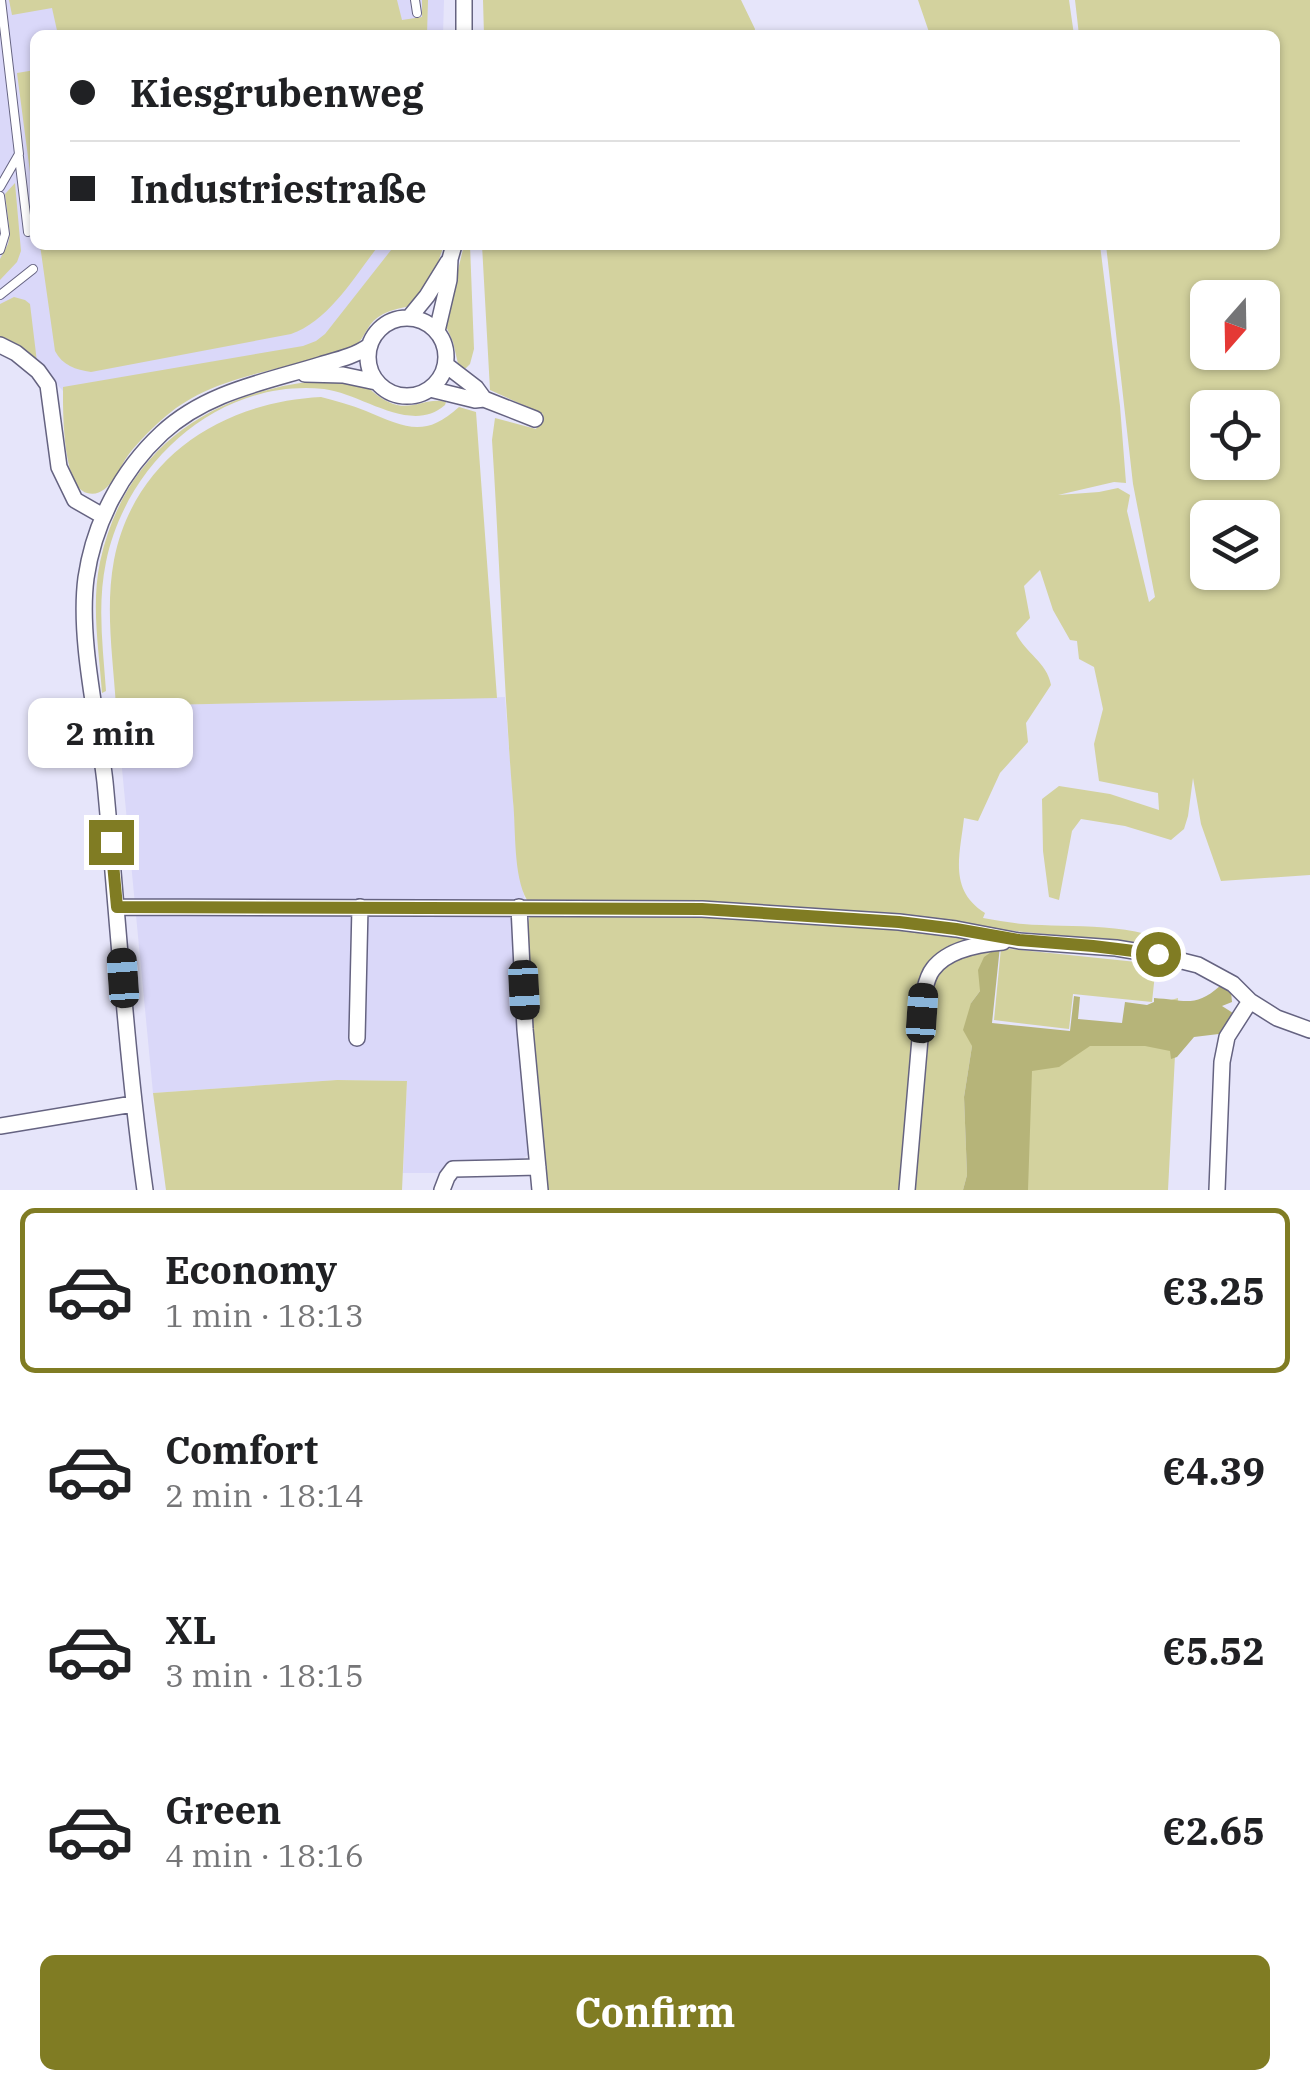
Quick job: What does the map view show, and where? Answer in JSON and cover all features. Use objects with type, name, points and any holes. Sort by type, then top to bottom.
[{"type":"street","points":[[464,0],[464,30]]},
{"type":"street","points":[[409,318],[427,296],[452,252]]},
{"type":"street","points":[[437,331],[452,252]]},
{"type":"street","points":[[409,318],[437,331],[445,347],[446,365],[430,389],[412,397],[402,396],[376,382],[368,360],[370,346],[387,323],[409,318]]},
{"type":"street","points":[[0,345],[38,370],[48,384],[49,445],[75,500],[103,516]]},
{"type":"street","points":[[145,1190],[132,1104],[117,907],[86,622],[86,578],[112,496],[138,459],[166,430],[182,417],[235,389],[296,373],[370,346]]},
{"type":"street","points":[[446,365],[484,399]]},
{"type":"street","points":[[296,373],[343,374],[376,382]]},
{"type":"street","points":[[430,389],[484,399],[535,418]]},
{"type":"street","points":[[117,907],[702,909],[956,929],[1019,940],[1158,954],[1198,965],[1233,984],[1276,1018],[1310,1030]]},
{"type":"street","points":[[357,1038],[360,907]]},
{"type":"street","points":[[520,907],[525,1030],[540,1190]]},
{"type":"street","points":[[907,1190],[924,992],[930,971],[944,957],[968,948],[1019,940]]},
{"type":"street","points":[[1217,1190],[1222,1062],[1228,1037],[1250,1001]]},
{"type":"street","points":[[0,1126],[132,1104]]},
{"type":"street","points":[[442,1190],[454,1169],[538,1168]]},
{"type":"lane","points":[[1,0],[28,232]]},
{"type":"lane","points":[[415,0],[417,13]]},
{"type":"lane","points":[[0,187],[18,154]]},
{"type":"lane","points":[[0,196],[5,234],[0,250]]},
{"type":"lane","points":[[0,295],[32,269]]},
{"type":"shaded area","points":[[0,0],[444,0],[443,30],[30,30],[30,250],[395,250],[326,337],[313,347],[63,391],[27,352],[0,335]]},
{"type":"shaded area","points":[[9,0],[397,0],[402,20],[422,17],[422,0],[428,0],[427,30],[57,30],[52,8],[12,15]]},
{"type":"shaded area","points":[[483,0],[741,0],[755,29],[755,30],[484,30]]},
{"type":"shaded area","points":[[918,0],[1069,0],[1073,30],[928,30]]},
{"type":"shaded area","points":[[1075,0],[1310,0],[1310,875],[1221,881],[1201,824],[1193,778],[1184,829],[1171,840],[1125,826],[1081,819],[1072,831],[1059,900],[1049,897],[1042,799],[1059,786],[1110,794],[1159,810],[1158,793],[1099,781],[1094,744],[1103,709],[1094,667],[1079,659],[1077,641],[1070,640],[1053,610],[1040,570],[1024,586],[1030,618],[1016,633],[1045,670],[1051,685],[1026,723],[1028,742],[1000,773],[978,821],[964,818],[959,858],[961,883],[973,904],[985,913],[983,918],[1125,930],[1164,940],[1180,949],[1180,953],[1130,942],[993,929],[527,900],[516,852],[492,440],[495,418],[536,429],[543,414],[490,390],[482,250],[1101,250],[1126,483],[1114,482],[1058,495],[1118,488],[1130,495],[1127,511],[1149,602],[1155,597],[1133,484],[1107,250],[1280,250],[1280,30],[1078,30]]},
{"type":"shaded area","points":[[30,71],[30,172],[17,73]]},
{"type":"shaded area","points":[[15,183],[21,251],[17,262],[0,280],[0,259],[10,234],[5,194]]},
{"type":"shaded area","points":[[41,250],[375,250],[329,308],[291,334],[91,372],[70,366],[55,351]]},
{"type":"shaded area","points":[[391,250],[442,250],[434,274],[410,306],[378,317],[359,342],[321,358],[246,377],[196,396],[146,434],[113,481],[95,494],[79,487],[73,477],[66,446],[63,387],[303,346],[325,334]]},
{"type":"shaded area","points":[[463,250],[470,250],[474,349],[465,369],[459,368],[445,324]]},
{"type":"shaded area","points":[[14,297],[30,304],[37,362],[0,338],[0,304]]},
{"type":"shaded area","points":[[335,379],[361,384],[397,405],[446,402],[432,413],[417,416],[386,410],[339,392],[285,389],[248,397],[183,434],[156,461],[117,526],[102,594],[106,691],[102,693],[96,628],[97,578],[113,520],[131,484],[155,453],[184,428],[217,409],[253,394]]},
{"type":"shaded area","points":[[321,397],[414,427],[435,423],[459,407],[476,412],[497,698],[116,706],[110,633],[111,578],[125,524],[141,492],[162,465],[217,424],[250,410]]},
{"type":"shaded area","points":[[505,697],[518,862],[528,918],[529,1154],[519,1162],[447,1163],[442,1173],[403,1173],[407,1081],[337,1080],[153,1093],[116,706]]},
{"type":"shaded area","points":[[679,913],[898,927],[980,940],[932,962],[903,1190],[545,1190],[530,1018],[526,931],[530,915]]},
{"type":"shaded area","points":[[1000,946],[971,1003],[972,1046],[964,1097],[967,1175],[963,1190],[910,1190],[928,986],[947,960]]},
{"type":"shaded area","points":[[1000,946],[992,1023],[1070,1031],[1074,996],[1080,997],[1078,1019],[1122,1023],[1125,1002],[1147,1005],[1154,998],[1196,1000],[1220,986],[1231,991],[1232,1002],[1222,1006],[1233,1013],[1234,1019],[1227,1033],[1194,1037],[1171,1059],[1170,1051],[1145,1046],[1090,1046],[1059,1067],[1032,1071],[1028,1190],[963,1190],[967,1175],[964,1097],[972,1046],[963,1030],[971,1003],[980,991],[978,970],[984,957]]},
{"type":"shaded area","points":[[1001,948],[1156,964],[1152,1002],[1073,994],[1069,1029],[994,1020]]},
{"type":"shaded area","points":[[1178,998],[1168,1190],[1025,1190],[1028,1065],[1122,1024],[1154,1005]]},
{"type":"shaded area","points":[[337,1080],[407,1081],[402,1190],[166,1190],[153,1093]]},
{"type":"route","points":[[111,842],[117,907],[702,909],[899,922],[1019,940],[1158,954]]}]
